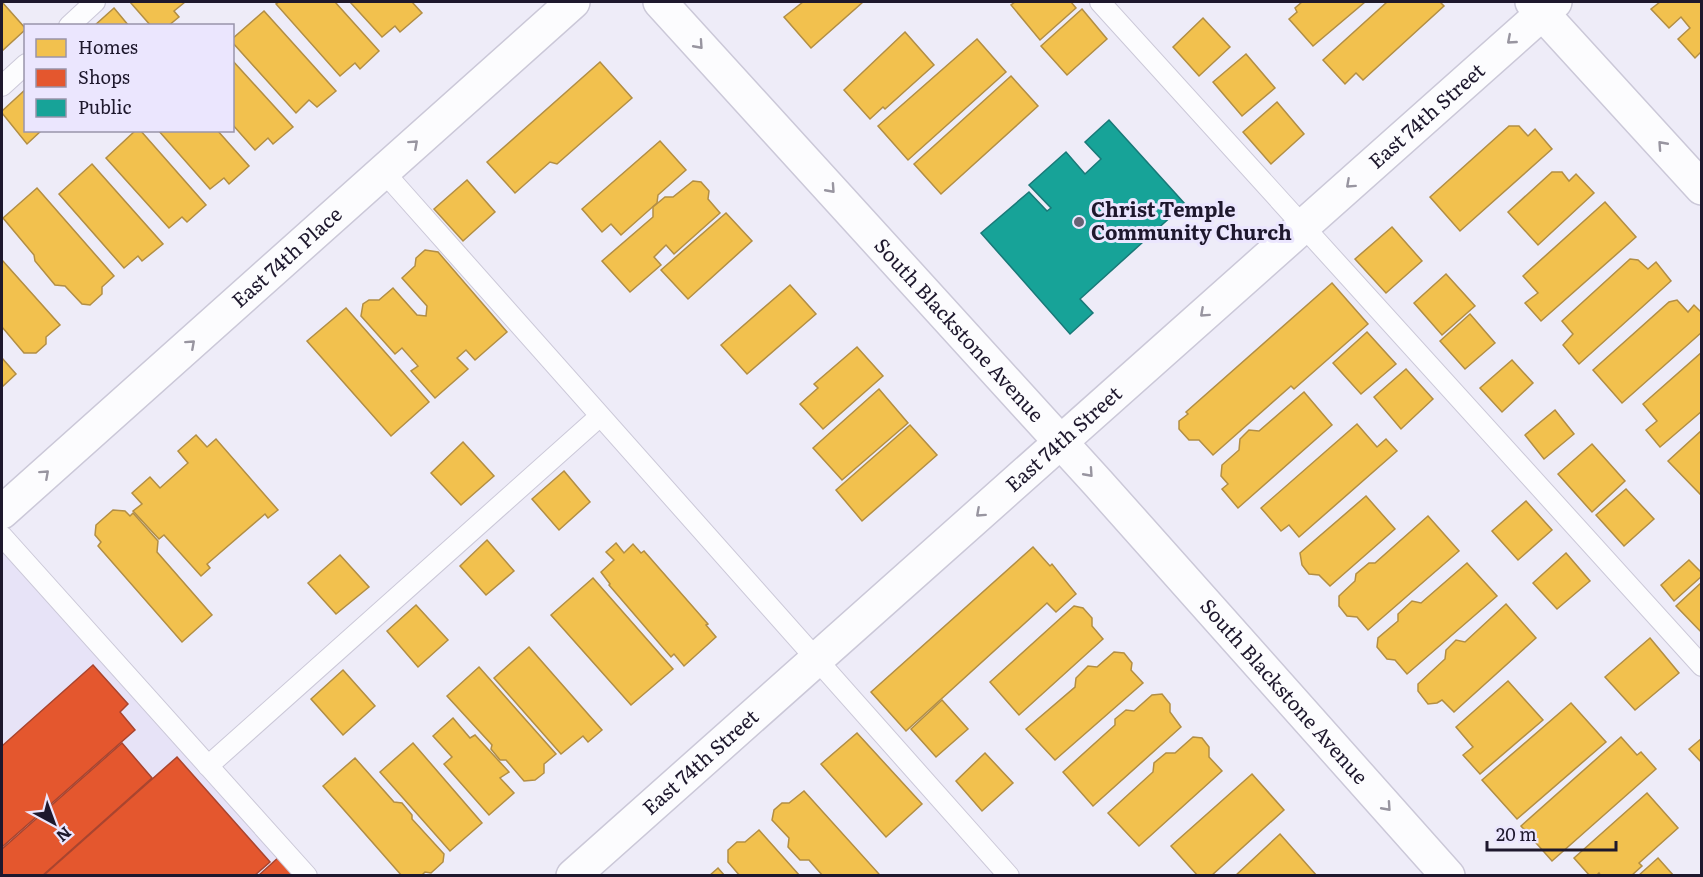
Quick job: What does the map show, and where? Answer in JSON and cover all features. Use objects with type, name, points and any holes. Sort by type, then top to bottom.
[{"type":"street","name":"East 74th Place","points":[[2,513],[573,2]]},
{"type":"street","name":"South Blackstone Avenue","points":[[660,2],[1061,441],[1448,876]]},
{"type":"street","name":"East 74th Street","points":[[573,876],[1303,226],[1544,5]]},
{"type":"street","points":[[1544,5],[1701,188]]},
{"type":"lane","points":[[71,24],[96,2]]},
{"type":"lane","points":[[1100,2],[1701,666]]},
{"type":"lane","points":[[2,86],[24,66]]},
{"type":"lane","points":[[383,171],[599,417],[1009,876]]},
{"type":"lane","points":[[208,766],[599,417]]},
{"type":"lane","points":[[2,536],[307,876]]},
{"type":"shaded area","points":[[2,539],[301,875],[2,875]]},
{"type":"building: Homes","points":[[2,2],[24,27],[24,31],[2,51]]},
{"type":"building: Homes","points":[[130,2],[185,2],[174,11],[179,17],[170,24],[149,24]]},
{"type":"building: Homes","points":[[279,2],[335,2],[379,51],[360,69],[355,63],[340,76],[276,4]]},
{"type":"building: Homes","points":[[350,2],[412,2],[422,13],[400,32],[395,26],[382,37]]},
{"type":"building: Homes","points":[[803,2],[863,2],[811,48],[784,17]]},
{"type":"building: Homes","points":[[1015,2],[1071,2],[1076,8],[1040,40],[1011,5]]},
{"type":"building: Homes","points":[[1302,2],[1365,2],[1313,46],[1289,19],[1297,12],[1295,8]]},
{"type":"building: Homes","points":[[1387,2],[1440,2],[1444,6],[1363,80],[1356,73],[1345,84],[1323,60]]},
{"type":"building: Homes","points":[[1660,2],[1702,2],[1702,51],[1695,58],[1678,39],[1690,28],[1681,17],[1669,28],[1651,9]]},
{"type":"building: Homes","points":[[114,8],[127,24],[96,24]]},
{"type":"building: Homes","points":[[1082,9],[1107,39],[1067,75],[1041,46]]},
{"type":"building: Homes","points":[[264,11],[336,91],[317,107],[309,100],[296,113],[234,44],[234,37]]},
{"type":"building: Homes","points":[[1203,18],[1230,47],[1199,76],[1173,47]]},
{"type":"building: Homes","points":[[905,32],[934,65],[885,109],[883,107],[870,119],[844,90]]},
{"type":"building: Homes","points":[[977,39],[1006,72],[908,160],[878,126]]},
{"type":"building: Homes","points":[[1246,54],[1275,88],[1242,116],[1213,82]]},
{"type":"building: Homes","points":[[234,62],[293,127],[273,144],[268,138],[255,150],[234,126]]},
{"type":"building: Homes","points":[[600,62],[632,98],[557,164],[550,162],[515,193],[487,162]]},
{"type":"building: Homes","points":[[1011,76],[1038,106],[941,194],[914,164]]},
{"type":"building: Homes","points":[[24,91],[24,132],[40,132],[27,144],[2,111]]},
{"type":"building: Homes","points":[[1277,102],[1304,134],[1271,164],[1243,132]]},
{"type":"building: Homes","points":[[1509,126],[1519,126],[1528,136],[1535,129],[1552,149],[1460,231],[1430,197]]},
{"type":"building: Homes","points":[[134,132],[142,132],[206,205],[187,222],[182,217],[169,228],[106,158]]},
{"type":"building: Homes","points":[[160,132],[219,132],[249,166],[229,184],[224,178],[210,189]]},
{"type":"building: Homes","points":[[660,141],[686,170],[658,195],[657,203],[621,235],[611,224],[602,232],[582,209]]},
{"type":"building: Homes","points":[[92,164],[163,244],[142,261],[138,256],[124,268],[59,194]]},
{"type":"building: Homes","points":[[1552,172],[1562,172],[1569,181],[1576,174],[1594,193],[1538,245],[1508,212]]},
{"type":"building: Homes","points":[[467,180],[495,212],[463,241],[434,209]]},
{"type":"building: Homes","points":[[693,181],[701,182],[709,191],[708,199],[720,213],[674,254],[666,245],[654,257],[661,265],[630,292],[602,261],[653,217],[653,207],[665,197],[673,197]]},
{"type":"building: Homes","points":[[37,188],[114,276],[102,287],[102,294],[90,305],[82,304],[65,286],[55,285],[35,261],[34,255],[3,218]]},
{"type":"building: Homes","points":[[1605,202],[1636,237],[1541,321],[1525,303],[1538,293],[1523,276]]},
{"type":"building: Homes","points":[[726,213],[752,241],[688,299],[661,270]]},
{"type":"building: Homes","points":[[1392,227],[1422,261],[1386,293],[1355,259]]},
{"type":"building: Homes","points":[[425,250],[438,252],[507,332],[475,360],[466,350],[457,358],[468,369],[435,398],[411,371],[418,366],[402,348],[395,354],[361,316],[363,304],[369,300],[379,300],[393,288],[417,315],[426,316],[427,306],[402,278],[415,266],[416,258]]},
{"type":"building: Homes","points":[[1630,259],[1638,260],[1648,269],[1656,262],[1671,281],[1579,364],[1563,345],[1573,334],[1562,321]]},
{"type":"building: Homes","points":[[2,260],[60,325],[46,337],[46,344],[36,353],[24,353],[2,327]]},
{"type":"building: Homes","points":[[1446,274],[1475,306],[1442,335],[1414,303]]},
{"type":"building: Homes","points":[[1332,283],[1368,324],[1294,389],[1291,386],[1213,455],[1199,440],[1189,440],[1179,429],[1179,421],[1188,414],[1186,412]]},
{"type":"building: Homes","points":[[790,285],[816,314],[747,374],[721,345]]},
{"type":"building: Homes","points":[[1677,300],[1688,312],[1694,305],[1702,313],[1702,332],[1622,403],[1593,370],[1669,302]]},
{"type":"building: Homes","points":[[346,308],[429,402],[391,436],[307,341]]},
{"type":"building: Homes","points":[[1470,314],[1495,343],[1465,369],[1440,341]]},
{"type":"building: Homes","points":[[1367,332],[1396,364],[1361,394],[1333,363]]},
{"type":"building: Homes","points":[[857,347],[883,376],[823,429],[800,404],[818,388],[814,384]]},
{"type":"building: Homes","points":[[1702,352],[1702,411],[1660,447],[1646,430],[1657,421],[1643,404]]},
{"type":"building: Homes","points":[[2,358],[16,374],[2,387]]},
{"type":"building: Homes","points":[[1512,360],[1533,383],[1502,412],[1480,388]]},
{"type":"building: Homes","points":[[1406,369],[1433,399],[1401,429],[1374,397]]},
{"type":"building: Homes","points":[[879,389],[908,423],[842,480],[813,448]]},
{"type":"building: Homes","points":[[1304,392],[1332,425],[1238,508],[1222,489],[1228,484],[1221,476],[1222,465],[1239,450],[1240,439],[1249,430],[1259,431]]},
{"type":"building: Homes","points":[[1555,410],[1574,434],[1544,459],[1525,435]]},
{"type":"building: Homes","points":[[1357,424],[1377,447],[1386,439],[1397,451],[1299,537],[1289,525],[1281,531],[1261,508]]},
{"type":"building: Homes","points":[[910,425],[937,455],[862,521],[836,490]]},
{"type":"building: Homes","points":[[1702,430],[1702,493],[1700,494],[1668,461]]},
{"type":"building: Homes","points":[[196,435],[207,447],[216,439],[278,510],[268,518],[265,514],[207,564],[210,568],[201,576],[164,535],[159,539],[133,511],[142,504],[132,493],[150,477],[160,488],[188,463],[178,451]]},
{"type":"building: Homes","points":[[463,442],[494,476],[461,505],[431,473]]},
{"type":"building: Homes","points":[[1592,444],[1625,481],[1592,512],[1558,474]]},
{"type":"building: Homes","points":[[564,471],[590,502],[559,530],[532,499]]},
{"type":"building: Homes","points":[[1626,489],[1654,519],[1624,546],[1596,515]]},
{"type":"building: Homes","points":[[1366,496],[1395,529],[1330,586],[1319,575],[1309,574],[1302,565],[1300,553]]},
{"type":"building: Homes","points":[[1526,501],[1552,530],[1518,560],[1492,531]]},
{"type":"building: Homes","points":[[113,510],[125,511],[130,516],[133,513],[158,541],[157,552],[212,615],[182,642],[98,546],[101,542],[95,535],[96,525]]},
{"type":"building: Homes","points":[[1428,516],[1459,551],[1368,630],[1357,617],[1347,616],[1339,606],[1339,596],[1355,581],[1356,574],[1369,563],[1375,563]]},
{"type":"building: Homes","points":[[487,540],[514,571],[486,595],[460,566]]},
{"type":"building: Homes","points":[[616,543],[624,553],[633,544],[641,553],[644,551],[708,624],[706,625],[716,637],[684,666],[674,654],[671,657],[609,585],[601,572],[614,560],[606,552]]},
{"type":"building: Homes","points":[[1033,547],[1050,566],[1052,564],[1076,594],[1056,612],[1047,603],[906,731],[871,692]]},
{"type":"building: Homes","points":[[1566,553],[1590,581],[1557,609],[1533,583]]},
{"type":"building: Homes","points":[[340,555],[369,587],[336,614],[308,583]]},
{"type":"building: Homes","points":[[1689,560],[1702,573],[1702,576],[1674,601],[1661,585]]},
{"type":"building: Homes","points":[[1467,563],[1497,596],[1407,674],[1395,660],[1387,659],[1377,647],[1378,638],[1398,621],[1398,614],[1412,601],[1421,603]]},
{"type":"building: Homes","points":[[593,578],[673,669],[631,705],[551,615]]},
{"type":"building: Homes","points":[[1702,582],[1702,633],[1676,606]]},
{"type":"building: Homes","points":[[1506,604],[1536,638],[1454,712],[1442,700],[1428,704],[1418,691],[1418,684],[1445,659],[1446,650],[1456,640],[1465,642]]},
{"type":"building: Homes","points":[[416,605],[448,640],[418,667],[387,631]]},
{"type":"building: Homes","points":[[1074,606],[1083,608],[1092,618],[1092,626],[1103,639],[1019,715],[990,682]]},
{"type":"building: Homes","points":[[1650,638],[1679,673],[1635,710],[1605,677]]},
{"type":"building: Homes","points":[[529,647],[602,730],[588,742],[583,736],[561,754],[494,678]]},
{"type":"building: Homes","points":[[1114,652],[1124,653],[1132,663],[1131,670],[1143,683],[1055,760],[1026,729],[1075,687],[1076,678],[1088,666],[1097,667]]},
{"type":"building: Homes","points":[[479,667],[556,754],[544,764],[544,773],[535,780],[524,781],[506,760],[500,760],[491,749],[492,745],[447,696]]},
{"type":"building: Homes","points":[[343,670],[375,706],[343,735],[311,699]]},
{"type":"building: Homes","points":[[1508,681],[1543,720],[1480,774],[1463,755],[1473,747],[1456,727]]},
{"type":"building: Homes","points":[[1162,694],[1170,704],[1170,712],[1181,727],[1093,806],[1063,772],[1115,725],[1115,719],[1126,710],[1134,711],[1152,695]]},
{"type":"building: Homes","points":[[942,700],[968,729],[936,757],[911,729]]},
{"type":"building: Homes","points":[[1571,703],[1606,742],[1517,819],[1482,780]]},
{"type":"building: Homes","points":[[453,718],[470,738],[475,735],[509,772],[500,778],[514,793],[489,815],[444,764],[452,757],[433,736]]},
{"type":"building: Homes","points":[[857,733],[922,804],[886,837],[821,764]]},
{"type":"building: Homes","points":[[1193,737],[1202,738],[1209,747],[1209,757],[1222,771],[1139,846],[1108,813],[1153,772],[1154,763],[1166,753],[1175,753]]},
{"type":"building: Homes","points":[[1621,737],[1637,755],[1641,752],[1656,769],[1552,861],[1521,826]]},
{"type":"building: Homes","points":[[1702,738],[1702,763],[1689,749]]},
{"type":"building: Homes","points":[[413,743],[482,823],[450,851],[380,772]]},
{"type":"building: Homes","points":[[985,753],[1013,783],[982,811],[956,781]]},
{"type":"building: Homes","points":[[355,758],[394,802],[402,803],[412,815],[412,819],[444,854],[443,862],[431,873],[425,872],[421,876],[402,876],[323,786]]},
{"type":"building: Homes","points":[[1252,774],[1284,810],[1211,876],[1198,876],[1171,846]]},
{"type":"building: Homes","points":[[804,791],[879,874],[878,876],[823,876],[809,860],[800,860],[788,847],[789,838],[772,820],[774,810],[782,803],[789,803]]},
{"type":"building: Homes","points":[[1647,793],[1678,828],[1639,863],[1642,866],[1631,876],[1601,876],[1599,873],[1596,876],[1590,876],[1574,858]]},
{"type":"building: Homes","points":[[759,830],[800,876],[740,876],[728,862],[728,850],[737,842],[745,842]]},
{"type":"building: Homes","points":[[1280,834],[1317,876],[1235,876]]},
{"type":"building: Homes","points":[[1658,858],[1674,876],[1638,876]]},
{"type":"building: Homes","points":[[718,868],[725,876],[709,876]]},
{"type":"building: Shops","points":[[93,665],[128,704],[120,712],[135,730],[2,847],[2,746]]},
{"type":"building: Shops","points":[[122,743],[152,778],[42,876],[2,876],[2,849]]},
{"type":"building: Shops","points":[[177,757],[270,862],[254,876],[43,876]]},
{"type":"building: Shops","points":[[280,856],[298,876],[258,876]]},
{"type":"building: Public","name":"Christ Temple Community Church","points":[[1109,120],[1185,204],[1080,299],[1093,313],[1070,334],[981,233],[1029,192],[1047,211],[1051,208],[1029,185],[1066,152],[1085,174],[1101,159],[1085,142]]},
{"type":"place","name":"Christ Temple Community Church","points":[[1079,222]]}]
